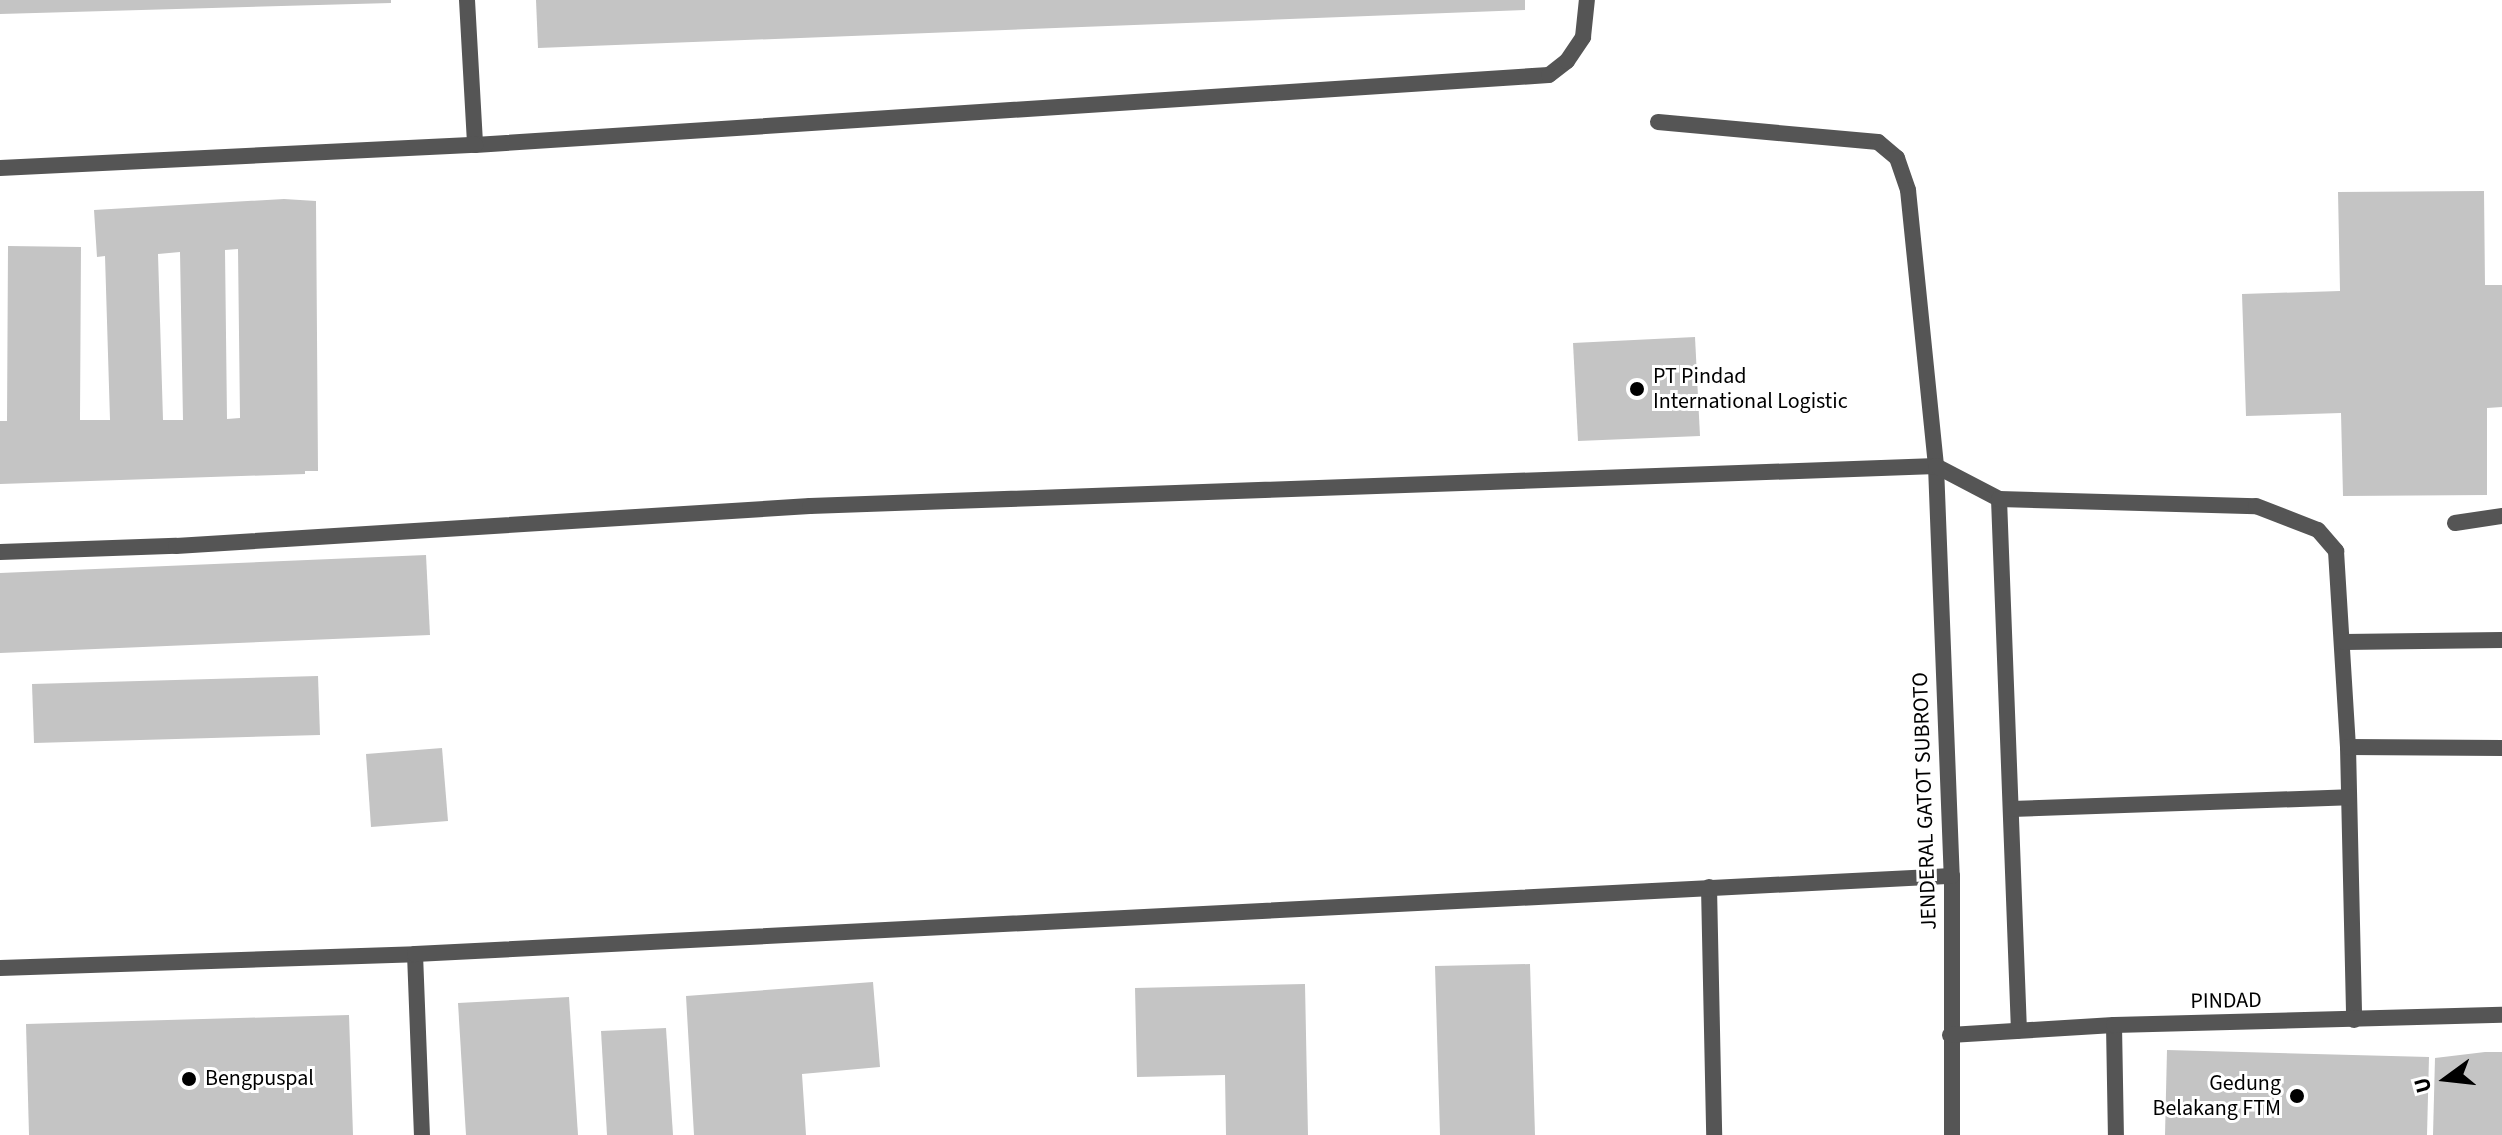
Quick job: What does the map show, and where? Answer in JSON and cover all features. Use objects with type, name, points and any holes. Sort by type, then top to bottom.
[{"type":"lane","points":[[467,0],[475,145]]},
{"type":"lane","points":[[0,168],[475,145],[1549,75],[1567,61],[1583,37],[1587,0]]},
{"type":"lane","name":"JENDERAL GATOT SUBROTO","points":[[1658,122],[1878,142],[1897,158],[1908,190],[1936,466],[1952,876],[1952,1135]]},
{"type":"lane","points":[[0,552],[176,546],[810,506],[1936,466],[1999,499],[2256,506],[2318,530],[2336,551],[2344,642],[2354,1020]]},
{"type":"lane","points":[[1999,499],[2019,1031]]},
{"type":"lane","points":[[2455,523],[2502,516]]},
{"type":"lane","points":[[2344,642],[2502,640]]},
{"type":"lane","points":[[2348,747],[2502,748]]},
{"type":"lane","points":[[2011,809],[2349,797]]},
{"type":"lane","points":[[0,968],[415,954],[1952,876]]},
{"type":"lane","points":[[1709,887],[1714,1135]]},
{"type":"lane","points":[[415,954],[422,1135]]},
{"type":"lane","name":"PINDAD","points":[[1950,1035],[2114,1025],[2502,1015]]},
{"type":"lane","points":[[2114,1025],[2116,1135]]},
{"type":"building","points":[[0,0],[391,0],[391,3],[0,14]]},
{"type":"building","points":[[536,0],[1525,0],[1525,10],[538,48]]},
{"type":"building","points":[[2484,191],[2485,285],[2502,285],[2502,407],[2487,408],[2487,495],[2343,496],[2341,413],[2246,416],[2242,294],[2340,291],[2338,192]]},
{"type":"building","points":[[284,199],[316,201],[318,471],[305,471],[305,474],[0,484],[0,421],[7,421],[8,246],[81,247],[80,420],[110,420],[105,256],[97,257],[94,210]],"holes":[[[238,249],[240,418],[227,419],[225,250]],[[180,252],[183,420],[163,420],[158,254]]]},
{"type":"building","name":"PT Pindad International Logistic","points":[[1695,337],[1700,436],[1578,441],[1573,343]]},
{"type":"building","points":[[426,555],[430,635],[0,653],[0,573]]},
{"type":"building","points":[[318,676],[320,735],[34,743],[32,684]]},
{"type":"building","points":[[442,748],[448,821],[371,827],[366,754]]},
{"type":"building","points":[[1530,964],[1535,1135],[1440,1135],[1435,966]]},
{"type":"building","points":[[873,982],[880,1067],[802,1074],[806,1135],[694,1135],[686,996]]},
{"type":"building","points":[[1305,984],[1308,1135],[1226,1135],[1225,1075],[1137,1077],[1135,988]]},
{"type":"building","points":[[569,997],[578,1135],[466,1135],[458,1003]]},
{"type":"building","name":"Bengpuspal","points":[[349,1015],[353,1135],[29,1135],[26,1024]]},
{"type":"building","points":[[666,1028],[673,1135],[607,1135],[601,1031]]},
{"type":"building","name":"Gedung Belakang FTM","points":[[2167,1050],[2429,1057],[2427,1135],[2165,1135]]},
{"type":"building","points":[[2502,1052],[2502,1135],[2433,1135],[2435,1058]]},
{"type":"place","name":"PT Pindad International Logistic","points":[[1637,389]]},
{"type":"place","name":"Bengpuspal","points":[[189,1079]]},
{"type":"place","name":"Gedung Belakang FTM","points":[[2297,1096]]}]
